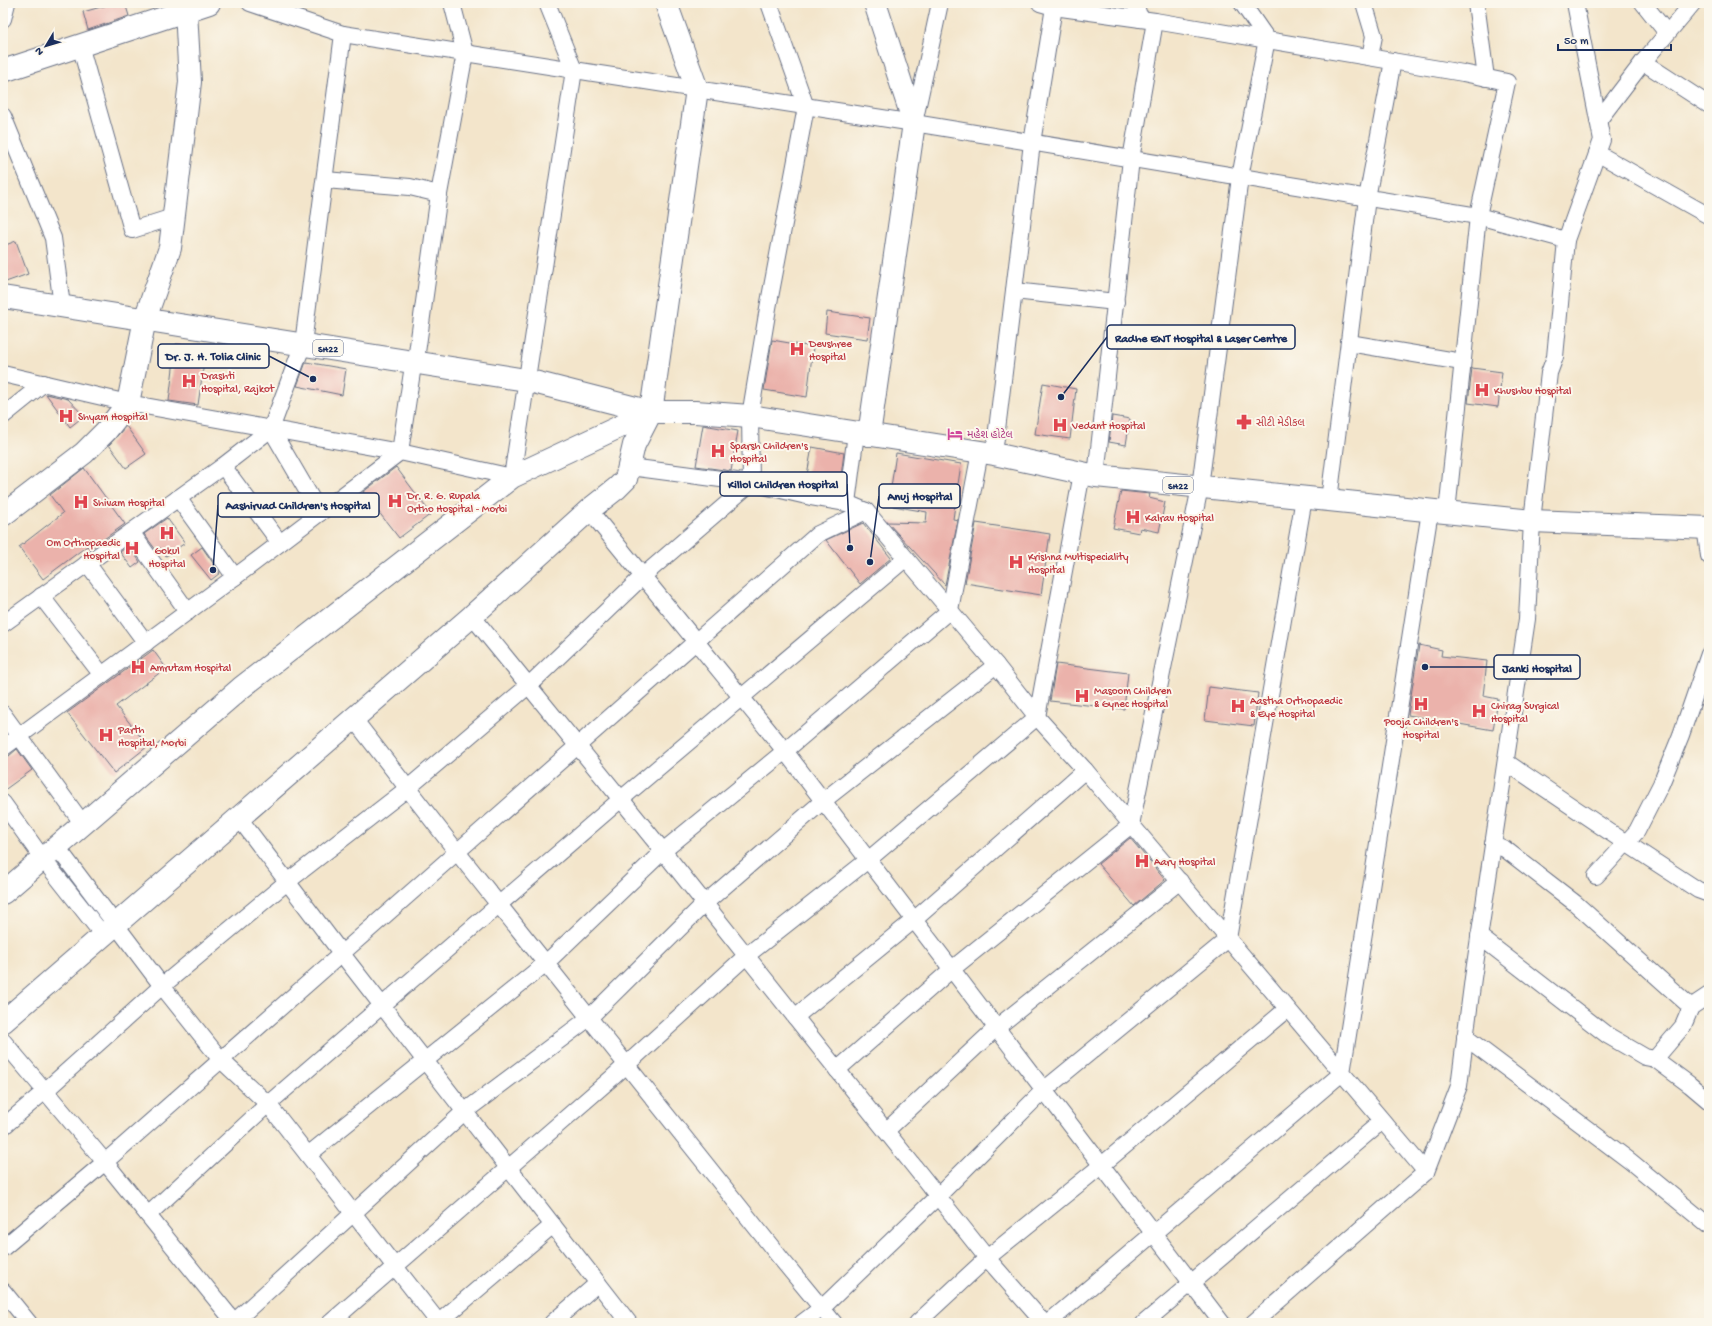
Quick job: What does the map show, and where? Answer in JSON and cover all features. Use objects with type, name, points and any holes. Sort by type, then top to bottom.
[{"type":"main road","points":[[3,71],[184,7],[209,3]]},
{"type":"main road","points":[[3,1022],[472,616],[589,510],[626,479],[630,467],[634,444],[651,412],[697,89],[666,3]]},
{"type":"main road","points":[[862,434],[914,124],[875,3]]},
{"type":"main road","points":[[3,515],[84,453],[106,431],[128,403],[145,319],[170,248],[190,82],[184,7]]},
{"type":"main road","name":"SH22","points":[[3,296],[526,380],[651,412],[695,412],[750,416],[987,453],[1089,475],[1532,521],[1707,527]]},
{"type":"main road","points":[[3,893],[241,688],[512,477],[651,412]]},
{"type":"street","points":[[3,19],[8,3]]},
{"type":"street","points":[[250,3],[344,34],[806,106],[1478,216],[1566,240]]},
{"type":"street","points":[[3,748],[188,612],[400,452],[415,362],[439,194],[465,53],[452,3]]},
{"type":"street","points":[[3,374],[128,403],[400,452],[512,477],[574,70],[547,3]]},
{"type":"street","points":[[3,1127],[162,986],[287,882],[408,788],[528,686],[643,576],[751,482],[750,416],[768,308],[806,106],[769,3]]},
{"type":"street","points":[[914,124],[940,3]]},
{"type":"street","points":[[330,1323],[626,1065],[746,956],[868,860],[1037,717],[1089,475],[1116,302],[1147,20],[1135,3]]},
{"type":"street","points":[[837,1070],[952,969],[1131,824],[1200,487],[1240,177],[1267,39],[1242,3]]},
{"type":"street","points":[[1364,3],[1374,36],[1370,57]]},
{"type":"street","points":[[1476,3],[1486,78]]},
{"type":"street","points":[[1253,1323],[1426,1172],[1459,1086],[1479,936],[1527,619],[1532,521],[1549,373],[1555,357],[1566,240],[1602,140],[1575,3]]},
{"type":"street","points":[[1643,3],[1667,34]]},
{"type":"street","points":[[1598,121],[1643,62],[1693,3]]},
{"type":"street","points":[[308,1155],[546,963],[662,851],[785,751],[950,610],[987,453],[1014,291],[1049,4],[1267,39],[1507,82],[1478,216],[1462,362],[1342,1073],[1048,1323]]},
{"type":"street","points":[[3,624],[223,466],[271,429],[303,344],[344,34]]},
{"type":"street","points":[[80,45],[132,230],[173,217]]},
{"type":"street","points":[[1329,500],[1367,198],[1393,61]]},
{"type":"street","points":[[1643,62],[1709,105]]},
{"type":"street","points":[[3,116],[53,238],[62,306]]},
{"type":"street","points":[[1597,153],[1709,216]]},
{"type":"street","points":[[325,180],[410,187],[439,194]]},
{"type":"street","points":[[1014,291],[1116,302]]},
{"type":"street","points":[[1349,343],[1462,362]]},
{"type":"street","points":[[3,416],[44,384]]},
{"type":"street","points":[[271,429],[320,513]]},
{"type":"street","points":[[847,503],[862,434]]},
{"type":"street","points":[[223,466],[280,543]]},
{"type":"street","points":[[630,467],[751,482],[811,497],[847,503],[866,510],[905,559],[996,665],[1037,717],[1085,770],[1180,881],[1426,1172]]},
{"type":"street","points":[[178,498],[234,577]]},
{"type":"street","points":[[802,1323],[822,1308],[938,1196],[1044,1090],[1228,939],[1304,498]]},
{"type":"street","points":[[589,510],[785,751],[1222,1323]]},
{"type":"street","points":[[3,1248],[105,1162],[818,534],[866,510]]},
{"type":"street","points":[[1707,527],[1709,556]]},
{"type":"street","points":[[131,532],[188,612]]},
{"type":"street","points":[[148,1215],[268,1104],[499,904],[905,559]]},
{"type":"street","points":[[87,563],[146,643]]},
{"type":"street","points":[[40,596],[102,675]]},
{"type":"street","points":[[472,616],[987,1258],[1044,1323]]},
{"type":"street","points":[[1596,876],[1637,831],[1661,784],[1681,736],[1709,654]]},
{"type":"street","points":[[3,1041],[105,1162],[234,1323],[353,1212],[464,1112],[589,1018],[704,904],[823,801],[996,665]]},
{"type":"street","points":[[3,714],[83,824]]},
{"type":"street","points":[[353,718],[626,1065],[834,1323]]},
{"type":"street","points":[[1506,762],[1698,890],[1709,894]]},
{"type":"street","points":[[795,1017],[914,920],[1085,770]]},
{"type":"street","points":[[3,803],[50,853],[109,930],[162,986],[221,1060],[268,1104],[438,1323],[553,1225]]},
{"type":"street","points":[[239,818],[464,1112],[629,1323]]},
{"type":"street","points":[[1493,844],[1505,850],[1575,903],[1691,1007]]},
{"type":"street","points":[[886,1131],[996,1028],[1180,881]]},
{"type":"street","points":[[1479,936],[1607,1035],[1645,1057],[1655,1059],[1709,1101]]},
{"type":"street","points":[[1655,1059],[1682,1026],[1691,1007],[1709,995]]},
{"type":"street","points":[[918,1323],[987,1258],[1102,1165],[1288,1009]]},
{"type":"street","points":[[1465,1037],[1630,1160],[1709,1226]]},
{"type":"street","points":[[1144,1323],[1382,1121]]},
{"type":"street","points":[[552,1323],[598,1283]]},
{"type":"street","points":[[3,1291],[29,1323]]},
{"type":"building","points":[[115,3],[125,3],[129,16],[88,30],[83,12]]},
{"type":"building","points":[[16,241],[28,274],[3,283],[3,246]]},
{"type":"building","points":[[827,312],[870,318],[867,339],[825,333]]},
{"type":"building","points":[[772,340],[813,347],[807,397],[764,390]]},
{"type":"building","points":[[176,344],[206,348],[198,405],[169,401]]},
{"type":"building","points":[[306,362],[346,369],[342,395],[297,386]]},
{"type":"building","points":[[1472,368],[1502,372],[1498,407],[1468,403]]},
{"type":"building","points":[[1043,383],[1076,389],[1070,439],[1035,434]]},
{"type":"building","points":[[46,394],[68,399],[84,416],[70,427]]},
{"type":"building","points":[[1112,416],[1130,419],[1126,445],[1109,442]]},
{"type":"building","points":[[703,425],[738,431],[731,471],[696,466]]},
{"type":"building","points":[[126,426],[146,454],[126,468],[109,445]]},
{"type":"building","points":[[812,447],[844,453],[839,492],[805,486]]},
{"type":"building","points":[[896,453],[961,464],[953,519],[958,520],[945,585],[887,522],[926,523],[927,512],[893,506],[893,502],[889,501]]},
{"type":"building","points":[[396,467],[431,514],[399,538],[363,492]]},
{"type":"building","points":[[84,468],[125,524],[90,549],[87,546],[43,579],[19,547],[63,513],[50,495]]},
{"type":"building","points":[[1121,491],[1150,494],[1149,498],[1165,502],[1159,532],[1140,528],[1139,533],[1113,528]]},
{"type":"building","points":[[167,518],[185,543],[166,556],[159,547],[156,550],[144,534]]},
{"type":"building","points":[[863,523],[891,558],[860,584],[826,540]]},
{"type":"building","points":[[976,523],[1050,534],[1041,595],[965,583]]},
{"type":"building","points":[[129,545],[140,562],[132,568],[120,552]]},
{"type":"building","points":[[202,547],[220,573],[211,580],[191,555]]},
{"type":"building","points":[[1419,645],[1442,650],[1441,656],[1487,661],[1483,696],[1498,699],[1493,730],[1408,715]]},
{"type":"building","points":[[153,650],[166,668],[116,706],[148,746],[114,773],[67,713]]},
{"type":"building","points":[[1056,664],[1128,673],[1124,709],[1050,701]]},
{"type":"building","points":[[1209,687],[1258,693],[1254,726],[1205,720]]},
{"type":"building","points":[[17,749],[32,770],[3,791],[3,757],[9,756]]},
{"type":"building","points":[[1130,838],[1165,880],[1134,906],[1098,864]]},
{"type":"place","name":"Devshree Hospital","points":[[797,349]]},
{"type":"place","name":"Dr. J. H. Tolia Clinic","points":[[313,379]]},
{"type":"place","name":"Drashti Hospital, Rajkot","points":[[189,381]]},
{"type":"place","name":"Khushbu Hospital","points":[[1482,390]]},
{"type":"place","name":"Radhe ENT Hospital & Laser Centre","points":[[1061,397]]},
{"type":"place","name":"Shyam Hospital","points":[[66,416]]},
{"type":"place","name":"સીટી મેડીકલ","points":[[1244,422]]},
{"type":"place","name":"Vedant Hospital","points":[[1060,425]]},
{"type":"place","name":"મહેશ હોટેલ","points":[[955,434]]},
{"type":"place","name":"Sparsh Children's Hospital","points":[[718,451]]},
{"type":"place","name":"Dr. R. G. Rupala Ortho Hospital - Morbi","points":[[395,501]]},
{"type":"place","name":"Shivam Hospital","points":[[81,502]]},
{"type":"place","name":"Kalrav Hospital","points":[[1133,517]]},
{"type":"place","name":"Gokul Hospital","points":[[167,533]]},
{"type":"place","name":"Om Orthopaedic Hospital","points":[[132,548]]},
{"type":"place","name":"Killol Children Hospital","points":[[850,548]]},
{"type":"place","name":"Anuj Hospital","points":[[870,562]]},
{"type":"place","name":"Krishna Multispeciality Hospital","points":[[1016,562]]},
{"type":"place","name":"Aashirvad Children's Hospital","points":[[213,570]]},
{"type":"place","name":"Amrutam Hospital","points":[[138,667]]},
{"type":"place","name":"Janki Hospital","points":[[1425,667]]},
{"type":"place","name":"Masoom Children & Gynec Hospital","points":[[1082,696]]},
{"type":"place","name":"Pooja Children's Hospital","points":[[1421,704]]},
{"type":"place","name":"Aastha Orthopaedic & Eye Hospital","points":[[1238,706]]},
{"type":"place","name":"Chirag Surgical Hospital","points":[[1479,711]]},
{"type":"place","name":"Parth Hospital, Morbi","points":[[106,735]]},
{"type":"place","name":"Aary Hospital","points":[[1142,861]]}]
